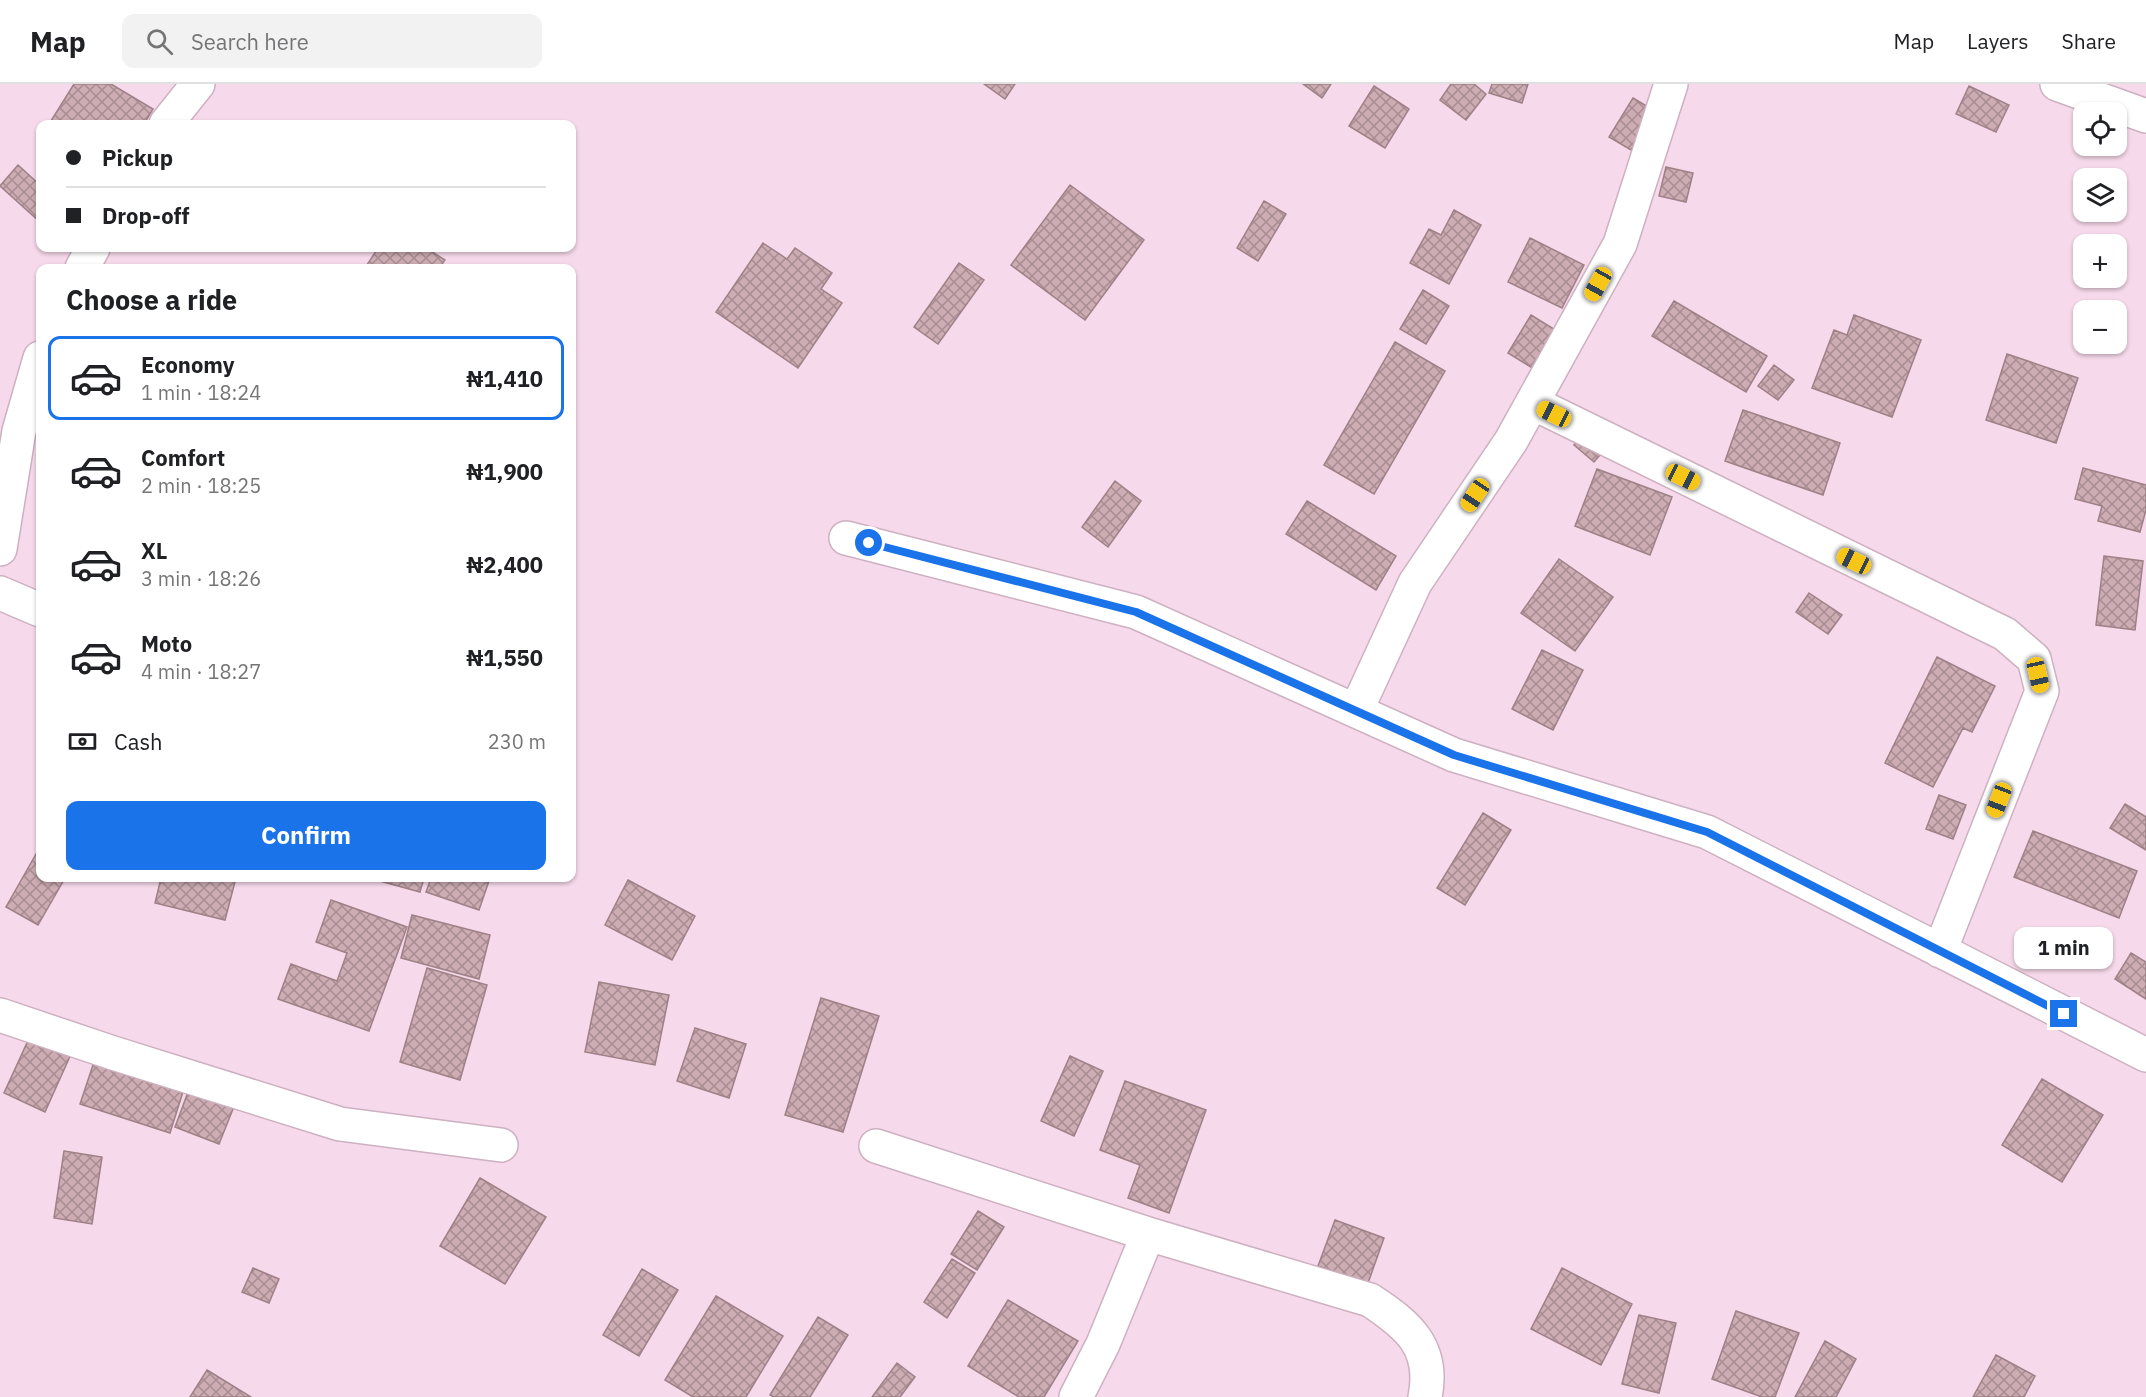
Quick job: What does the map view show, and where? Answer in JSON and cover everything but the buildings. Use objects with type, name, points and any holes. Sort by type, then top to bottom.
[{"type":"street","points":[[169,120],[198,84]]},
{"type":"street","points":[[1356,711],[1415,583],[1511,441],[1620,244],[1671,84]]},
{"type":"street","points":[[2057,84],[2146,116]]},
{"type":"street","points":[[0,549],[10,429],[36,367]]},
{"type":"street","points":[[1533,403],[2004,634],[2034,658],[2042,692],[1940,951]]},
{"type":"street","points":[[846,538],[1136,612],[1454,755],[1707,832],[2146,1055]]},
{"type":"street","points":[[0,593],[36,608]]},
{"type":"street","points":[[0,1015],[340,1124],[501,1145]]},
{"type":"street","points":[[876,1146],[1148,1233],[1370,1300],[1400,1320],[1423,1349],[1428,1383],[1425,1397]]},
{"type":"street","points":[[1076,1397],[1103,1344],[1148,1233]]},
{"type":"route","points":[[869,543],[1136,612],[1454,755],[1707,832],[2064,1014]]}]
